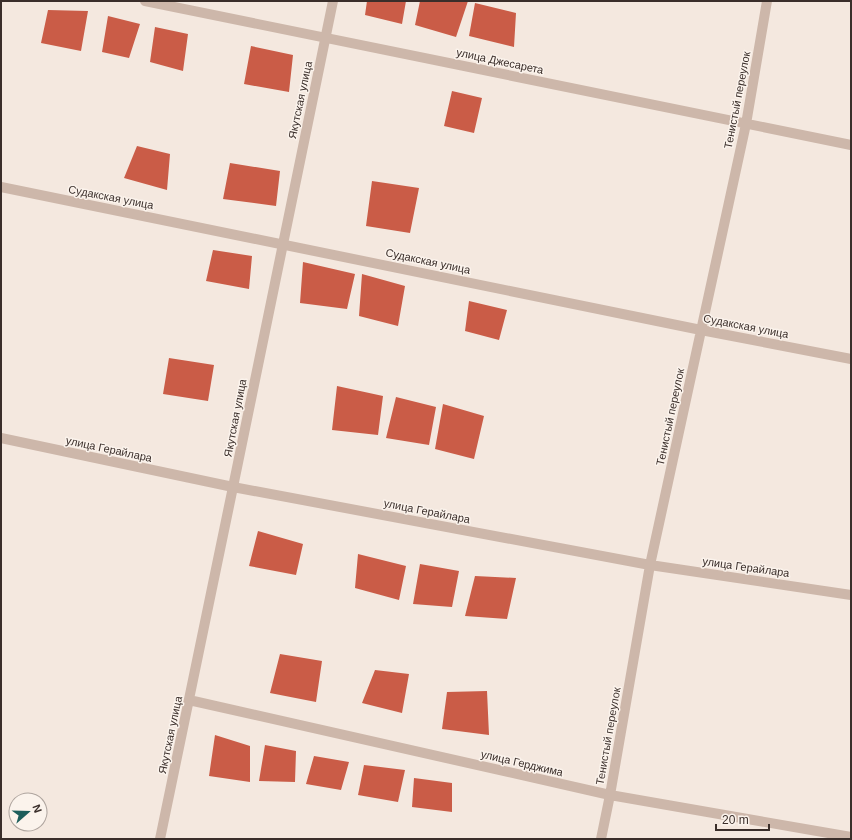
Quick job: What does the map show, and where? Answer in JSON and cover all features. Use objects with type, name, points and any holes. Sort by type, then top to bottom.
[{"type":"street","name":"улица Джесарета","points":[[145,1],[851,145]]},
{"type":"street","name":"Якутская улица","points":[[160,839],[333,1]]},
{"type":"street","name":"Тенистый переулок","points":[[601,839],[650,565],[746,124],[767,1]]},
{"type":"street","name":"Судакская улица","points":[[1,187],[701,330],[851,359]]},
{"type":"street","name":"улица Герайлара","points":[[1,438],[233,487],[650,565],[851,595]]},
{"type":"street","name":"улица Герджима","points":[[189,700],[610,795],[851,838]]},
{"type":"building","points":[[367,1],[406,1],[402,24],[365,15]]},
{"type":"building","points":[[420,1],[468,1],[456,37],[415,25]]},
{"type":"building","points":[[475,3],[516,13],[514,47],[469,36]]},
{"type":"building","points":[[48,10],[88,11],[81,51],[41,43]]},
{"type":"building","points":[[108,16],[140,24],[129,58],[102,52]]},
{"type":"building","points":[[155,27],[188,34],[183,71],[150,62]]},
{"type":"building","points":[[251,46],[293,55],[289,92],[244,84]]},
{"type":"building","points":[[452,91],[482,98],[474,133],[444,126]]},
{"type":"building","points":[[137,146],[170,154],[167,190],[124,178]]},
{"type":"building","points":[[230,163],[280,171],[276,206],[223,199]]},
{"type":"building","points":[[372,181],[419,188],[410,233],[366,226]]},
{"type":"building","points":[[213,250],[252,256],[249,289],[206,281]]},
{"type":"building","points":[[303,262],[355,274],[347,309],[300,303]]},
{"type":"building","points":[[362,274],[405,286],[398,326],[359,316]]},
{"type":"building","points":[[469,301],[507,310],[499,340],[465,331]]},
{"type":"building","points":[[169,358],[214,365],[208,401],[163,394]]},
{"type":"building","points":[[337,386],[383,396],[378,435],[332,430]]},
{"type":"building","points":[[396,397],[436,407],[429,445],[386,438]]},
{"type":"building","points":[[443,404],[484,416],[474,459],[435,449]]},
{"type":"building","points":[[258,531],[303,544],[296,575],[249,566]]},
{"type":"building","points":[[358,554],[406,566],[399,600],[355,588]]},
{"type":"building","points":[[420,564],[459,571],[452,607],[413,604]]},
{"type":"building","points":[[475,576],[516,578],[507,619],[465,616]]},
{"type":"building","points":[[280,654],[322,661],[316,702],[270,693]]},
{"type":"building","points":[[375,670],[409,674],[402,713],[362,703]]},
{"type":"building","points":[[487,691],[489,735],[442,729],[447,692]]},
{"type":"building","points":[[215,735],[250,746],[250,782],[209,776]]},
{"type":"building","points":[[265,745],[296,751],[295,782],[259,781]]},
{"type":"building","points":[[314,756],[349,762],[341,790],[306,784]]},
{"type":"building","points":[[364,765],[405,770],[398,802],[358,795]]},
{"type":"building","points":[[414,778],[452,783],[452,812],[412,807]]}]
